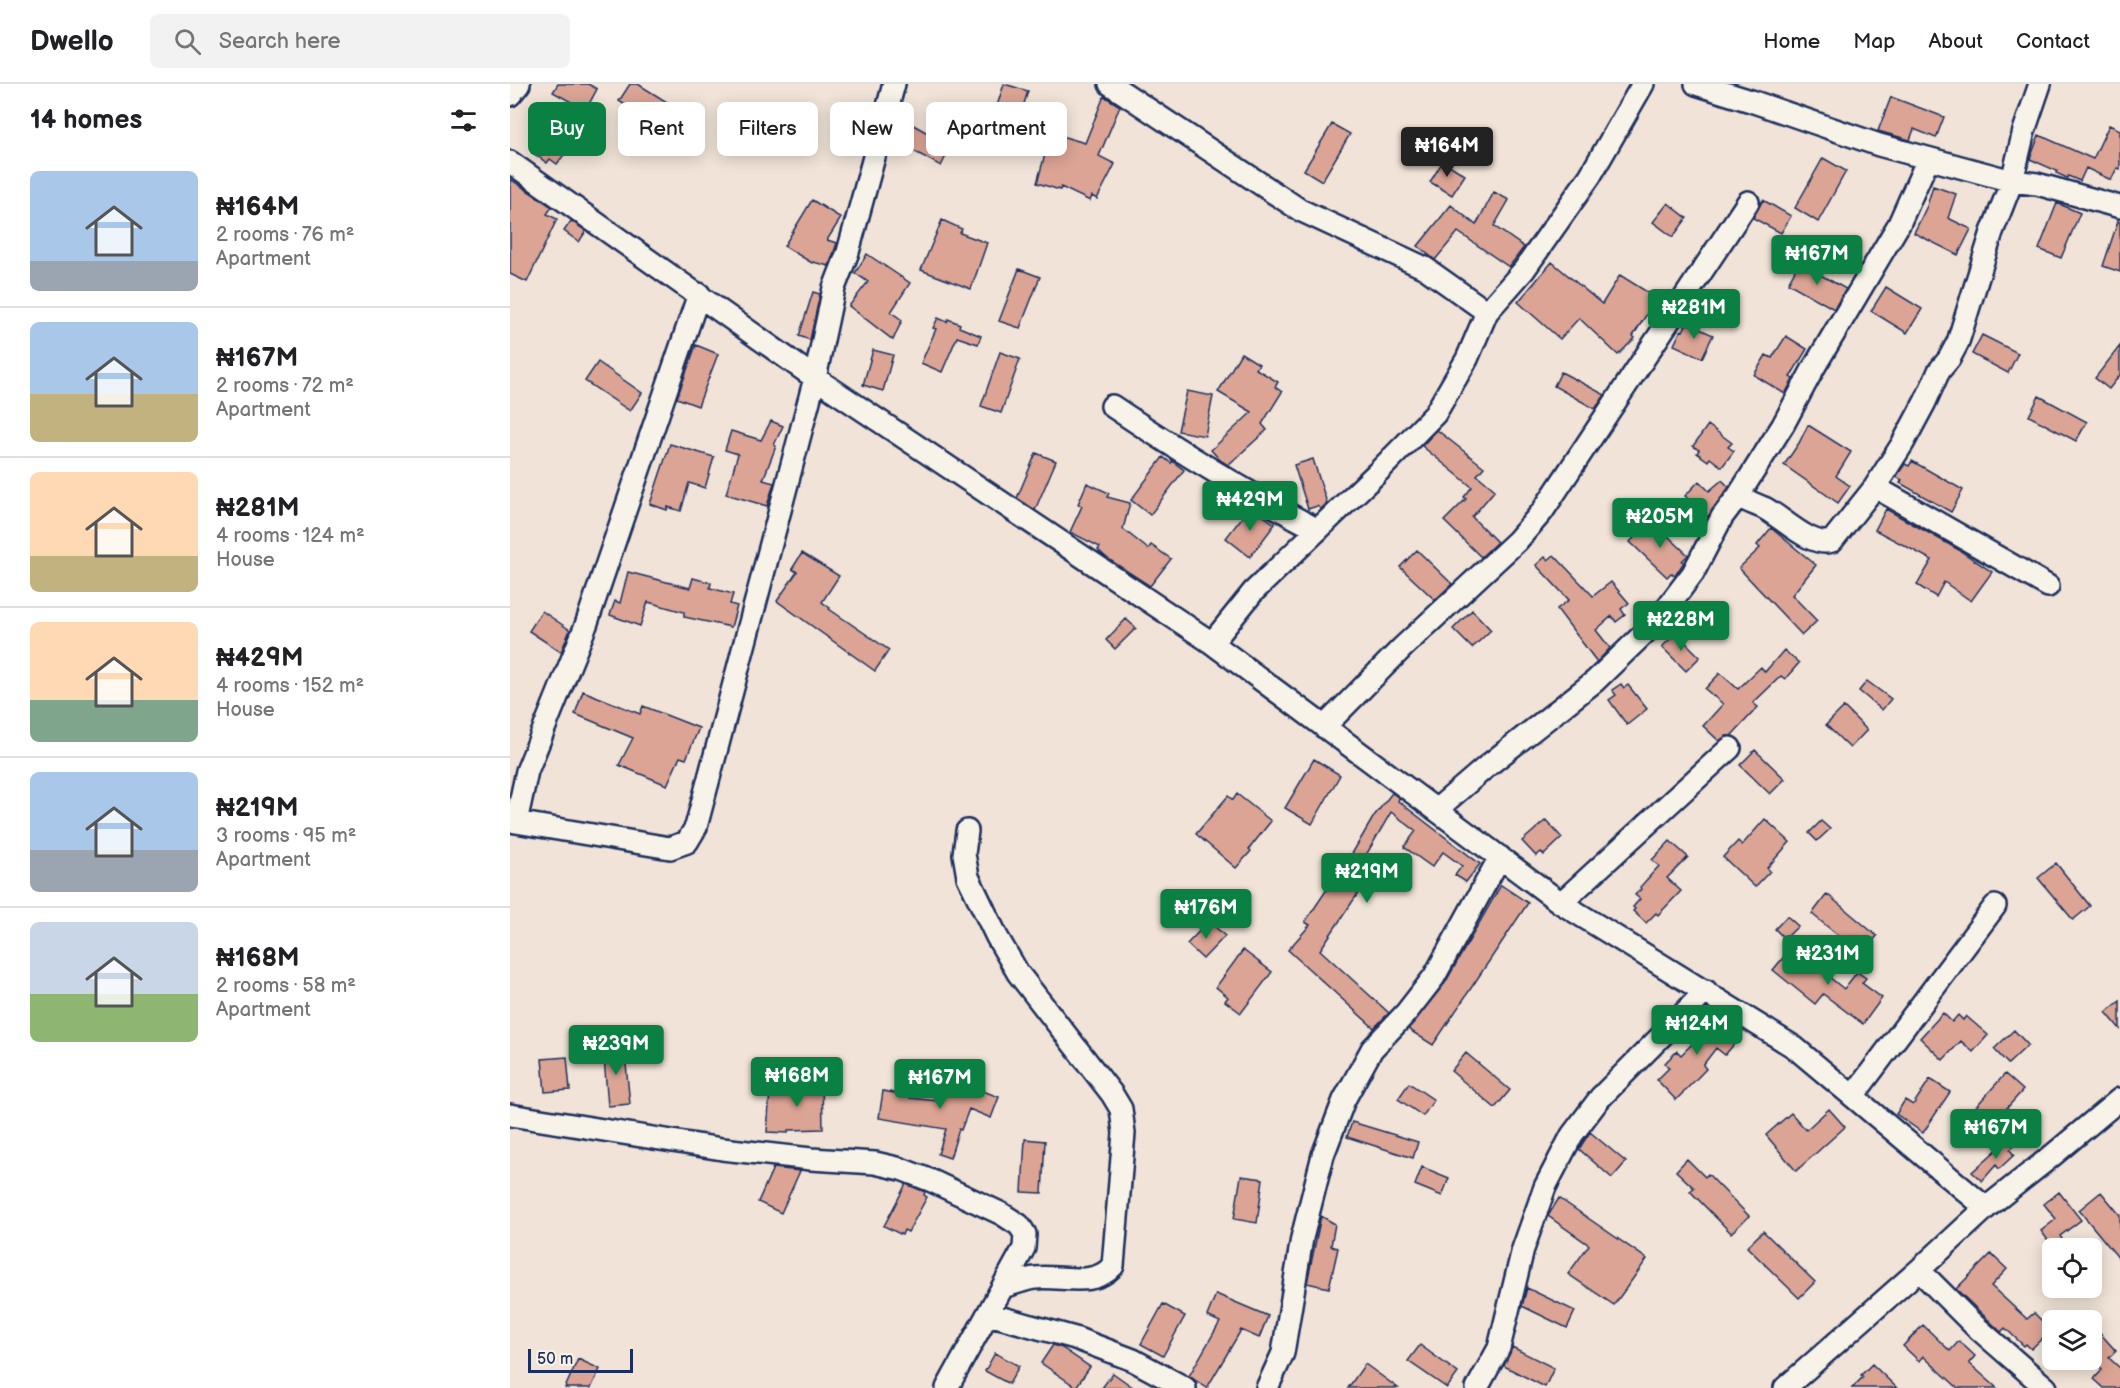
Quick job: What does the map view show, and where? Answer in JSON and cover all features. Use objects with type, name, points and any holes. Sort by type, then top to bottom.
[{"type":"street","points":[[510,95],[519,84]]},
{"type":"street","points":[[699,294],[586,625],[519,766],[513,822],[670,848],[687,842],[696,827],[815,378],[834,288],[848,252],[894,84]]},
{"type":"street","points":[[1110,84],[1300,210],[1425,268],[1487,312]]},
{"type":"street","points":[[1212,643],[1253,592],[1318,531],[1435,414],[1467,358],[1487,312],[1524,270],[1590,176],[1643,84]]},
{"type":"street","points":[[1696,84],[1879,145],[2120,207]]},
{"type":"street","points":[[1738,496],[1765,508],[1804,534],[1826,543],[1832,541],[1875,487],[1903,443],[1939,371],[1959,342],[1992,232],[2012,181],[2024,131],[2040,84]]},
{"type":"street","points":[[1436,810],[1486,767],[1595,681],[1656,622],[1693,573],[1722,517],[1783,425],[1813,369],[1899,224],[1928,159]]},
{"type":"street","points":[[510,162],[815,378],[1212,643],[1561,903],[1794,1047],[1986,1208]]},
{"type":"street","points":[[1324,727],[1402,647],[1517,541],[1542,512],[1748,202]]},
{"type":"street","points":[[1112,406],[1175,449],[1248,493],[1318,531]]},
{"type":"street","points":[[1875,487],[2048,586]]},
{"type":"street","points":[[1561,903],[1730,748]]},
{"type":"street","points":[[967,831],[964,854],[968,877],[977,898],[1018,973],[1112,1094],[1121,1109],[1124,1133],[1113,1266],[1107,1273],[1094,1278],[1035,1278],[1003,1287]]},
{"type":"street","points":[[1267,1388],[1283,1353],[1302,1238],[1323,1155],[1344,1100],[1372,1049],[1406,1013],[1434,977],[1500,857]]},
{"type":"street","points":[[1853,1096],[1995,906]]},
{"type":"street","points":[[1477,1388],[1499,1348],[1523,1249],[1545,1187],[1572,1135],[1600,1098],[1706,991]]},
{"type":"street","points":[[1785,1388],[1986,1208],[2120,1099]]},
{"type":"street","points":[[510,1115],[722,1149],[811,1159],[875,1163],[932,1180],[1019,1224],[1025,1234],[1024,1248],[947,1388]]},
{"type":"street","points":[[1919,1270],[1974,1325],[2046,1388]]},
{"type":"street","points":[[988,1314],[1075,1338],[1132,1360],[1185,1388]]},
{"type":"building","points":[[558,84],[588,84],[597,89],[590,102],[571,102],[553,92]]},
{"type":"building","points":[[630,84],[638,84],[667,102],[621,102],[619,101]]},
{"type":"building","points":[[1004,84],[1028,91],[1025,102],[998,102]]},
{"type":"building","points":[[1104,96],[1120,106],[1099,156],[1115,164],[1097,199],[1092,196],[1090,201],[1061,187],[1060,190],[1037,183],[1045,156],[1067,156],[1067,138],[1085,143]]},
{"type":"building","points":[[1891,97],[1944,117],[1936,138],[1914,129],[1910,140],[1878,131]]},
{"type":"building","points":[[1332,124],[1350,134],[1322,181],[1304,170]]},
{"type":"building","points":[[914,125],[926,132],[926,156],[946,156],[941,166],[914,151]]},
{"type":"building","points":[[2109,125],[2120,130],[2120,169],[2117,168],[2111,180],[2086,168],[2080,181],[2068,176],[2067,178],[2030,159],[2039,135],[2093,159]]},
{"type":"building","points":[[537,156],[563,156],[557,164],[550,159],[547,163]]},
{"type":"building","points":[[1823,158],[1846,171],[1818,222],[1795,208]]},
{"type":"building","points":[[1443,161],[1465,175],[1452,195],[1430,182]]},
{"type":"building","points":[[510,179],[552,207],[547,214],[557,219],[527,282],[510,274]]},
{"type":"building","points":[[1933,186],[1956,194],[1948,218],[1971,229],[1958,255],[1914,233],[1927,206]]},
{"type":"building","points":[[1494,192],[1509,200],[1494,226],[1524,247],[1509,267],[1458,232],[1435,260],[1418,246],[1451,205],[1476,225]]},
{"type":"building","points":[[812,200],[841,218],[827,240],[837,243],[829,266],[812,263],[784,246]]},
{"type":"building","points":[[1763,200],[1791,216],[1781,233],[1753,218]]},
{"type":"building","points":[[1668,203],[1687,218],[1673,237],[1653,222]]},
{"type":"building","points":[[2057,203],[2080,213],[2061,258],[2039,249]]},
{"type":"building","points":[[942,220],[962,229],[960,233],[987,243],[971,289],[921,270]]},
{"type":"building","points":[[571,221],[586,231],[579,242],[564,231]]},
{"type":"building","points":[[2118,221],[2120,222],[2120,272],[2103,266]]},
{"type":"building","points":[[867,254],[910,283],[891,312],[902,320],[893,340],[849,306],[868,282],[855,273]]},
{"type":"building","points":[[1552,262],[1602,304],[1620,275],[1660,300],[1651,314],[1648,312],[1633,336],[1635,338],[1618,355],[1579,318],[1560,339],[1518,302]]},
{"type":"building","points":[[1799,263],[1846,289],[1834,309],[1788,283]]},
{"type":"building","points":[[1019,269],[1040,277],[1020,328],[999,321]]},
{"type":"building","points":[[1886,287],[1922,309],[1907,333],[1871,311]]},
{"type":"building","points":[[813,292],[820,294],[810,340],[799,336]]},
{"type":"building","points":[[938,318],[960,324],[959,327],[981,336],[978,344],[957,337],[942,372],[921,363],[936,329],[933,328]]},
{"type":"building","points":[[1687,323],[1713,335],[1702,358],[1674,345]]},
{"type":"building","points":[[1982,335],[2018,353],[2008,373],[1972,354]]},
{"type":"building","points":[[1786,336],[1807,349],[1790,377],[1793,379],[1785,394],[1754,375],[1766,355],[1772,358]]},
{"type":"building","points":[[696,345],[718,354],[698,406],[677,398]]},
{"type":"building","points":[[2120,346],[2120,375],[2109,389],[2095,378]]},
{"type":"building","points":[[873,350],[893,355],[883,391],[863,385]]},
{"type":"building","points":[[1000,352],[1020,359],[1001,413],[981,406]]},
{"type":"building","points":[[1241,353],[1259,364],[1256,369],[1278,382],[1275,387],[1282,392],[1262,424],[1267,430],[1228,465],[1211,450],[1252,412],[1218,392]]},
{"type":"building","points":[[598,362],[642,393],[630,411],[585,381]]},
{"type":"building","points":[[1561,372],[1605,395],[1595,409],[1554,386]]},
{"type":"building","points":[[1187,391],[1213,396],[1205,436],[1178,431]]},
{"type":"building","points":[[2039,396],[2087,422],[2076,441],[2029,416]]},
{"type":"building","points":[[771,421],[783,426],[774,445],[776,446],[763,480],[774,483],[767,506],[726,494],[738,454],[725,450],[731,431],[761,440]]},
{"type":"building","points":[[1708,425],[1732,443],[1728,447],[1734,451],[1722,467],[1710,458],[1708,461],[1697,453],[1699,450],[1693,446]]},
{"type":"building","points":[[1808,425],[1851,452],[1836,476],[1850,486],[1838,503],[1784,465]]},
{"type":"building","points":[[1437,430],[1484,467],[1477,475],[1495,490],[1472,517],[1497,542],[1481,557],[1444,521],[1466,499],[1464,497],[1472,487],[1422,446]]},
{"type":"building","points":[[670,444],[714,457],[705,488],[689,483],[681,511],[668,507],[667,510],[650,504]]},
{"type":"building","points":[[1036,453],[1056,461],[1035,510],[1017,498]]},
{"type":"building","points":[[1163,457],[1184,470],[1150,515],[1131,500]]},
{"type":"building","points":[[1313,459],[1327,503],[1321,509],[1317,506],[1308,509],[1294,465]]},
{"type":"building","points":[[1912,461],[1963,490],[1951,512],[1900,483],[1902,480],[1896,477],[1905,464],[1909,466]]},
{"type":"building","points":[[1722,480],[1729,487],[1708,517],[1685,496],[1699,481],[1709,491]]},
{"type":"building","points":[[1087,483],[1109,493],[1107,497],[1130,503],[1123,529],[1148,549],[1151,545],[1171,559],[1150,586],[1108,559],[1098,550],[1100,547],[1070,532],[1082,506],[1078,504]]},
{"type":"building","points":[[1250,507],[1275,524],[1250,557],[1226,538]]},
{"type":"building","points":[[1886,509],[1959,550],[1992,572],[1971,601],[1944,582],[1936,597],[1917,585],[1932,560],[1875,530]]},
{"type":"building","points":[[1651,520],[1688,555],[1682,561],[1684,562],[1675,576],[1671,573],[1667,577],[1630,542]]},
{"type":"building","points":[[1771,528],[1816,565],[1792,595],[1817,621],[1802,635],[1739,568],[1760,548],[1757,545]]},
{"type":"building","points":[[1417,550],[1452,584],[1435,600],[1400,567]]},
{"type":"building","points":[[802,553],[839,576],[822,602],[889,650],[875,671],[777,601],[797,572],[792,569]]},
{"type":"building","points":[[1554,555],[1593,596],[1611,582],[1629,603],[1621,609],[1625,615],[1616,622],[1612,616],[1596,630],[1610,648],[1597,662],[1557,609],[1569,600],[1536,565],[1545,557],[1548,560]]},
{"type":"building","points":[[628,572],[690,588],[693,578],[711,583],[710,588],[733,594],[730,604],[737,606],[731,627],[684,617],[684,612],[648,602],[640,626],[610,615],[615,601],[620,603]]},
{"type":"building","points":[[1472,610],[1491,630],[1472,648],[1453,629]]},
{"type":"building","points":[[542,611],[570,630],[561,652],[529,631]]},
{"type":"building","points":[[1126,619],[1136,628],[1115,649],[1106,640]]},
{"type":"building","points":[[1676,633],[1700,657],[1686,671],[1662,647]]},
{"type":"building","points":[[1784,650],[1799,663],[1785,679],[1781,676],[1753,703],[1758,707],[1731,736],[1719,741],[1703,726],[1723,704],[1705,689],[1720,673],[1738,689],[1761,667],[1765,672]]},
{"type":"building","points":[[1867,681],[1891,699],[1882,710],[1859,691]]},
{"type":"building","points":[[1621,684],[1624,688],[1628,685],[1647,709],[1627,725],[1609,700],[1616,695],[1612,690]]},
{"type":"building","points":[[583,691],[640,714],[643,706],[699,728],[686,759],[680,757],[667,785],[619,765],[633,738],[575,714]]},
{"type":"building","points":[[1844,707],[1867,730],[1850,748],[1826,725]]},
{"type":"building","points":[[1755,750],[1785,779],[1770,794],[1740,765]]},
{"type":"building","points":[[1314,759],[1340,775],[1312,824],[1285,808]]},
{"type":"building","points":[[1392,793],[1399,798],[1398,801],[1480,864],[1466,882],[1455,875],[1462,866],[1443,852],[1432,867],[1404,847],[1416,831],[1391,812],[1352,879],[1363,886],[1320,950],[1389,1013],[1374,1028],[1288,950],[1310,925],[1305,922],[1340,870],[1342,871],[1374,816]]},
{"type":"building","points":[[1237,794],[1271,821],[1249,849],[1251,851],[1236,868],[1196,834],[1228,796],[1233,800]]},
{"type":"building","points":[[1765,819],[1790,842],[1767,868],[1770,871],[1755,887],[1723,857],[1738,841],[1742,845]]},
{"type":"building","points":[[1546,820],[1562,838],[1544,855],[1541,852],[1536,856],[1522,841]]},
{"type":"building","points":[[1821,821],[1830,829],[1817,841],[1809,833]]},
{"type":"building","points":[[1670,841],[1688,857],[1667,878],[1681,891],[1658,915],[1656,913],[1646,923],[1633,911],[1635,909],[1633,907],[1640,899],[1635,895],[1659,866],[1652,860]]},
{"type":"building","points":[[2056,863],[2090,906],[2073,920],[2038,878]]},
{"type":"building","points":[[1501,885],[1528,903],[1433,1045],[1408,1029],[1445,983]]},
{"type":"building","points":[[1827,894],[1877,936],[1862,955],[1812,914]]},
{"type":"building","points":[[1787,916],[1798,926],[1785,939],[1775,929]]},
{"type":"building","points":[[1209,921],[1225,936],[1203,959],[1187,944]]},
{"type":"building","points":[[1792,947],[1844,989],[1857,972],[1866,978],[1862,983],[1882,998],[1863,1024],[1823,994],[1815,1004],[1773,970]]},
{"type":"building","points":[[1243,950],[1272,972],[1241,1013],[1225,1001],[1228,997],[1216,987]]},
{"type":"building","points":[[2120,1001],[2120,1029],[2106,1012]]},
{"type":"building","points":[[1710,1012],[1740,1037],[1725,1055],[1716,1048],[1703,1065],[1706,1069],[1676,1100],[1657,1080],[1669,1068],[1665,1063],[1677,1051],[1681,1055],[1701,1035],[1695,1030]]},
{"type":"building","points":[[1943,1013],[1952,1022],[1958,1015],[1963,1020],[1966,1016],[1988,1035],[1973,1052],[1961,1041],[1943,1060],[1920,1038]]},
{"type":"building","points":[[2014,1030],[2028,1045],[2008,1064],[1994,1049]]},
{"type":"building","points":[[624,1045],[630,1104],[608,1106],[603,1047]]},
{"type":"building","points":[[1466,1053],[1510,1090],[1495,1108],[1451,1071]]},
{"type":"building","points":[[567,1057],[570,1090],[545,1092],[542,1059]]},
{"type":"building","points":[[2005,1074],[2023,1090],[1990,1127],[1972,1111]]},
{"type":"building","points":[[948,1078],[999,1097],[991,1118],[969,1109],[961,1130],[959,1129],[950,1158],[938,1154],[946,1129],[879,1118],[883,1091],[910,1096],[910,1098],[938,1101]]},
{"type":"building","points":[[1930,1079],[1950,1092],[1923,1133],[1896,1114],[1905,1100],[1913,1105]]},
{"type":"building","points":[[822,1080],[823,1129],[788,1130],[788,1133],[767,1132],[770,1090],[799,1092],[799,1081]]},
{"type":"building","points":[[1409,1083],[1434,1100],[1423,1116],[1398,1099]]},
{"type":"building","points":[[1829,1109],[1845,1127],[1796,1171],[1766,1135],[1791,1113],[1806,1130]]},
{"type":"building","points":[[1352,1122],[1418,1142],[1413,1158],[1347,1137]]},
{"type":"building","points":[[1590,1132],[1626,1162],[1612,1178],[1579,1149]]},
{"type":"building","points":[[2011,1137],[2017,1142],[2010,1150],[2014,1155],[1999,1169],[1996,1165],[1982,1181],[1972,1172]]},
{"type":"building","points":[[1025,1139],[1045,1141],[1042,1193],[1022,1192]]},
{"type":"building","points":[[1687,1159],[1705,1177],[1708,1174],[1749,1216],[1731,1233],[1690,1191],[1694,1188],[1676,1171]]},
{"type":"building","points":[[1422,1167],[1449,1178],[1442,1196],[1415,1185]]},
{"type":"building","points":[[773,1168],[800,1171],[781,1213],[758,1202]]},
{"type":"building","points":[[1241,1176],[1263,1179],[1257,1223],[1234,1219]]},
{"type":"building","points":[[906,1184],[925,1192],[924,1195],[927,1197],[908,1232],[904,1230],[902,1235],[884,1226]]},
{"type":"building","points":[[2059,1192],[2081,1220],[2060,1236],[2061,1238],[2046,1238],[2041,1231],[2056,1219],[2044,1204]]},
{"type":"building","points":[[2101,1192],[2120,1215],[2120,1260],[2102,1238],[2079,1210]]},
{"type":"building","points":[[1559,1198],[1647,1259],[1614,1305],[1568,1274],[1589,1245],[1548,1216]]},
{"type":"building","points":[[1321,1216],[1335,1224],[1331,1246],[1338,1248],[1329,1288],[1307,1283]]},
{"type":"building","points":[[1763,1231],[1815,1282],[1799,1298],[1747,1247]]},
{"type":"building","points":[[1991,1254],[2007,1269],[1991,1286],[2027,1319],[2034,1313],[2042,1321],[2042,1339],[2031,1349],[2026,1344],[2024,1346],[2005,1328],[2001,1332],[1956,1289]]},
{"type":"building","points":[[1527,1288],[1575,1311],[1567,1328],[1522,1306]]},
{"type":"building","points":[[1216,1294],[1268,1316],[1259,1338],[1241,1330],[1207,1388],[1189,1376],[1220,1322],[1207,1316]]},
{"type":"building","points":[[1163,1304],[1185,1316],[1163,1356],[1141,1344]]},
{"type":"building","points":[[1923,1325],[1950,1351],[1959,1341],[1975,1356],[1969,1363],[1997,1388],[1958,1388],[1923,1356],[1919,1361],[1903,1346]]},
{"type":"building","points":[[2102,1335],[2116,1351],[2109,1358],[2120,1368],[2120,1388],[2104,1388],[2094,1379],[2102,1370]]},
{"type":"building","points":[[1053,1345],[1062,1348],[1090,1367],[1076,1387],[1041,1363]]},
{"type":"building","points":[[1420,1345],[1458,1373],[1447,1388],[1408,1361]]},
{"type":"building","points":[[1512,1347],[1554,1368],[1545,1387],[1504,1366]]},
{"type":"building","points":[[995,1353],[1019,1366],[1009,1384],[985,1371]]},
{"type":"building","points":[[578,1359],[600,1369],[591,1388],[565,1388]]},
{"type":"building","points":[[1365,1364],[1398,1388],[1348,1388]]},
{"type":"building","points":[[1872,1364],[1897,1388],[1852,1388]]},
{"type":"building","points":[[1113,1373],[1134,1388],[1102,1388]]}]
